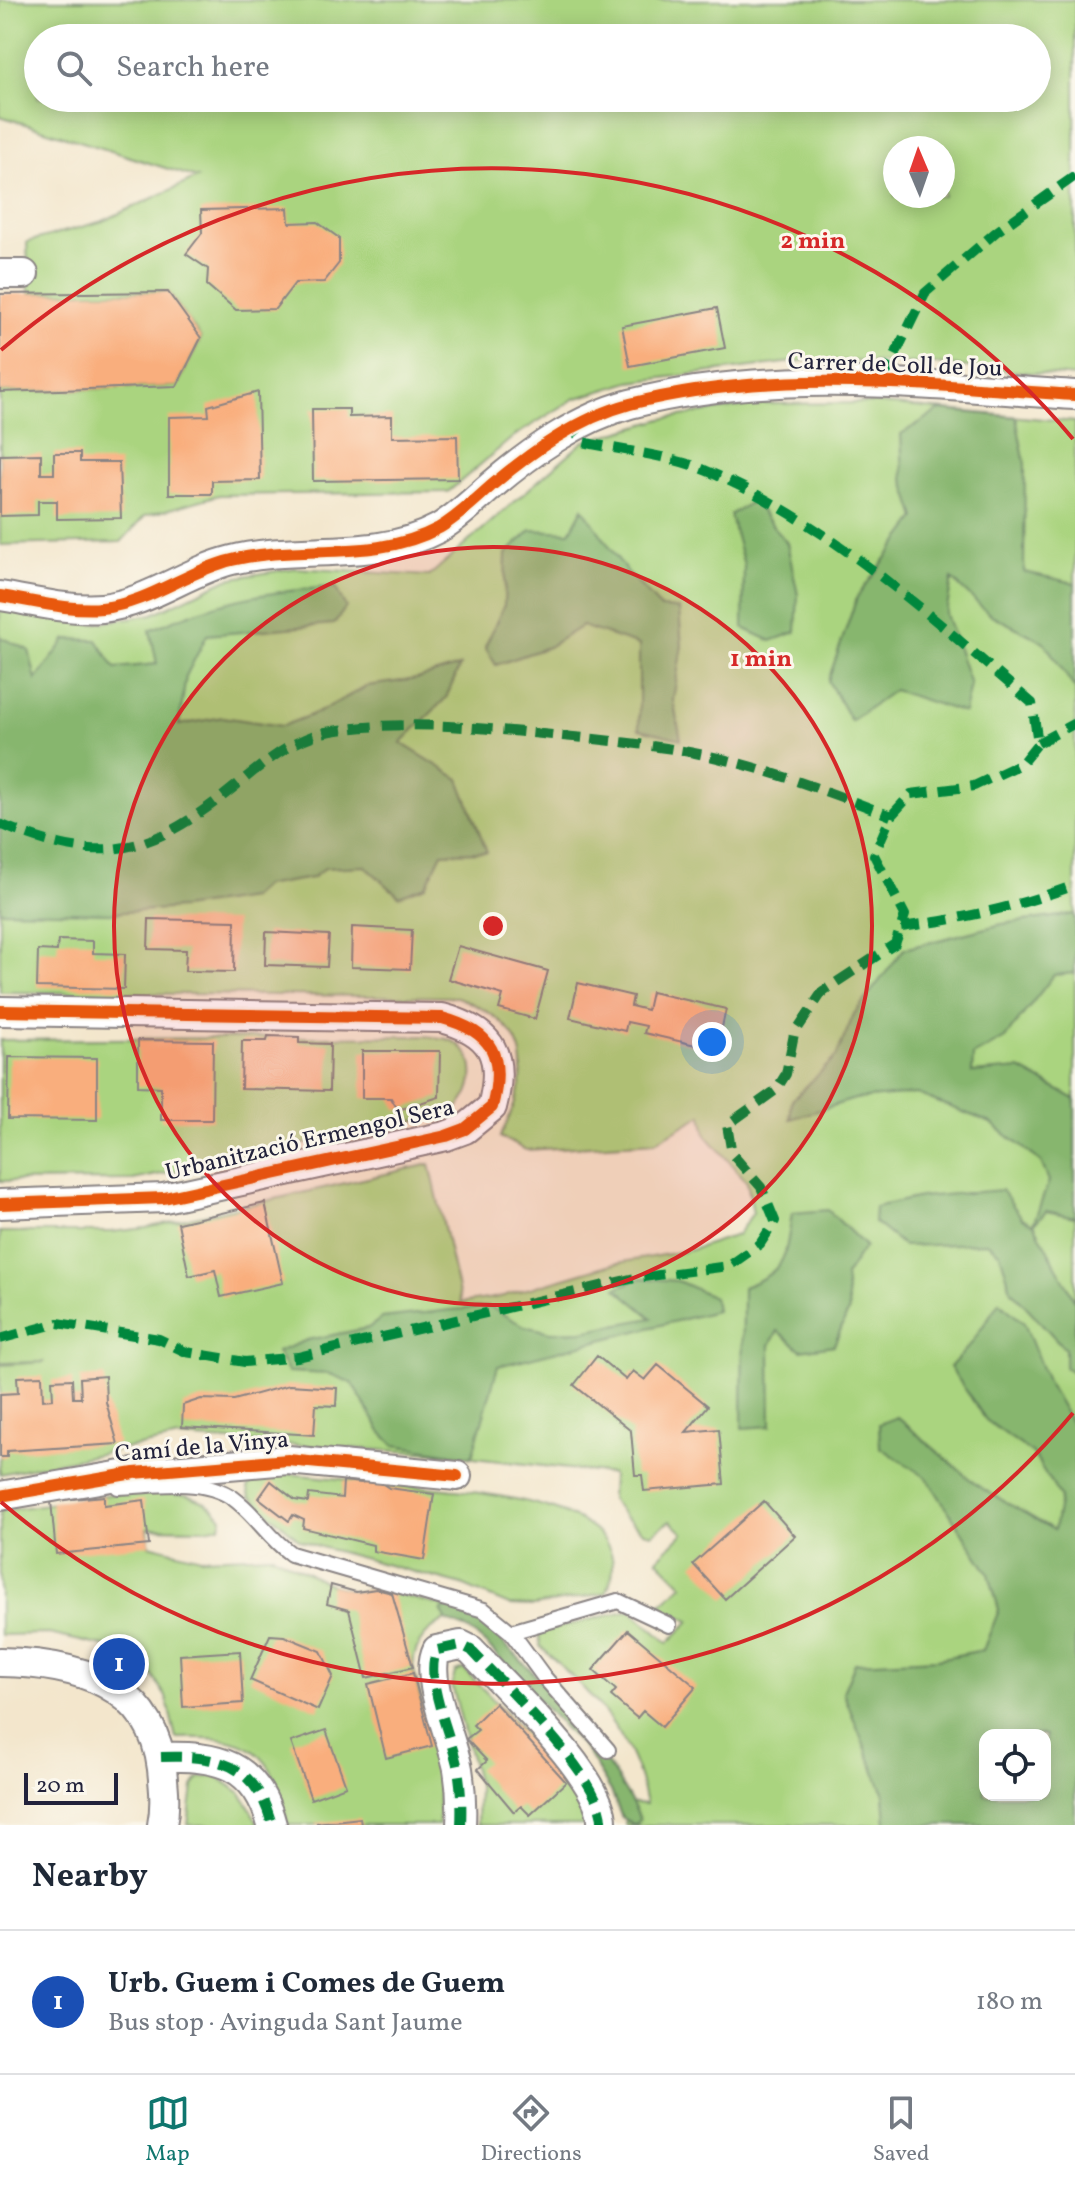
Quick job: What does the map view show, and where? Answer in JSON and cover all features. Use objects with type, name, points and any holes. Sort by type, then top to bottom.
[{"type":"street","name":"Carrer de Coll de Jou","points":[[0,596],[102,608],[143,598],[232,560],[375,549],[412,540],[461,512],[537,450],[591,418],[630,404],[749,386],[810,382],[882,382],[1075,395]]},
{"type":"street","name":"Urbanització Ermengol Sera","points":[[0,1011],[442,1018],[463,1023],[483,1036],[494,1051],[499,1068],[492,1107],[465,1129],[446,1136],[164,1198],[0,1204]]},
{"type":"street","name":"Camí de la Vinya","points":[[0,1496],[209,1464],[288,1460],[457,1476]]},
{"type":"street","points":[[461,1825],[458,1768],[432,1671],[437,1650],[461,1645],[471,1650],[574,1763],[594,1791],[602,1825]]},
{"type":"street","points":[[0,1662],[51,1663],[89,1674],[125,1696],[149,1722],[161,1757],[165,1792],[162,1825]]},
{"type":"street","points":[[161,1757],[203,1756],[243,1774],[257,1789],[272,1825]]},
{"type":"lane","points":[[90,1480],[114,1487],[207,1485],[224,1491],[240,1503],[271,1539],[291,1554],[484,1610],[511,1632],[544,1677],[608,1750]]},
{"type":"lane","points":[[511,1632],[618,1601],[669,1625]]},
{"type":"green space","points":[[0,0],[1075,0],[1075,377],[935,364],[809,360],[630,382],[574,399],[513,437],[448,492],[219,495],[145,516],[121,542],[0,545],[0,392],[177,386],[201,338],[168,292],[29,293],[27,242],[103,221],[197,178],[0,116]]},
{"type":"green space","points":[[872,403],[1075,422],[1075,1825],[625,1825],[627,1802],[646,1804],[631,1755],[593,1698],[540,1646],[539,1632],[630,1610],[668,1643],[690,1621],[659,1606],[683,1585],[657,1559],[683,1533],[670,1521],[652,1534],[644,1532],[625,1517],[611,1499],[612,1474],[431,1453],[179,1438],[0,1474],[0,1365],[45,1362],[0,1363],[0,1232],[111,1232],[146,1228],[430,1164],[461,1303],[500,1297],[612,1264],[691,1250],[737,1235],[753,1213],[747,1182],[706,1135],[702,1115],[655,1142],[526,1150],[500,1137],[519,1091],[522,1071],[520,1053],[514,1037],[501,1022],[483,1009],[457,997],[0,992],[0,608],[93,624],[153,614],[227,579],[295,568],[429,576],[583,442],[662,419],[758,404]]},
{"type":"green space","points":[[940,410],[1016,417],[1025,464],[1024,572],[1075,583],[1075,689],[1044,642],[989,614],[952,579],[946,614],[970,684],[964,713],[894,690],[851,721],[828,681],[857,597],[916,518],[903,478],[901,434]]},
{"type":"green space","points":[[753,501],[787,543],[798,595],[796,632],[771,641],[743,628],[744,565],[730,515]]},
{"type":"green space","points":[[583,508],[624,568],[661,608],[679,609],[682,646],[673,700],[681,739],[639,729],[639,645],[582,626],[548,647],[496,665],[485,647],[504,605],[506,554],[531,530],[570,532]]},
{"type":"green space","points":[[335,587],[346,607],[334,624],[207,635],[186,676],[179,725],[223,717],[282,726],[319,712],[367,686],[416,679],[460,666],[446,698],[401,743],[459,779],[487,852],[442,853],[426,886],[399,896],[365,866],[325,868],[312,878],[264,886],[251,898],[182,908],[111,913],[0,911],[0,637],[29,650],[36,680],[66,639],[97,640],[115,668],[157,664],[150,630],[240,599]]},
{"type":"green space","points":[[1075,914],[1075,973],[1054,975],[1005,1038],[973,1056],[972,1073],[1020,1069],[1075,1099],[1075,1217],[1046,1211],[1034,1224],[1075,1301],[1075,1374],[1065,1367],[1065,1349],[1011,1290],[1000,1253],[987,1243],[904,1246],[874,1222],[875,1207],[920,1197],[1002,1190],[1022,1218],[1033,1224],[1049,1181],[1041,1162],[991,1123],[917,1094],[855,1099],[790,1119],[792,1100],[836,1057],[854,1014],[904,949],[1002,924]]},
{"type":"green space","points":[[424,1036],[447,1039],[461,1046],[468,1055],[472,1076],[470,1087],[466,1097],[451,1113],[133,1180],[0,1181],[0,1040]]},
{"type":"green space","points":[[828,1210],[865,1246],[845,1276],[849,1310],[834,1345],[801,1350],[778,1331],[770,1345],[771,1426],[742,1428],[743,1287],[769,1275],[782,1260],[792,1213]]},
{"type":"green space","points":[[641,1278],[678,1281],[714,1297],[716,1311],[498,1366],[472,1457],[394,1445],[381,1432],[352,1383],[330,1374],[288,1372],[277,1352],[307,1340],[368,1328],[382,1318],[451,1310],[490,1307],[524,1326],[551,1332],[582,1331],[652,1318],[616,1288]]},
{"type":"green space","points":[[999,1302],[1024,1323],[1047,1381],[1075,1429],[1075,1825],[886,1825],[884,1794],[843,1692],[855,1663],[937,1659],[983,1650],[999,1610],[989,1574],[927,1478],[880,1447],[879,1424],[897,1417],[978,1486],[1054,1530],[1060,1497],[1033,1454],[986,1420],[950,1367],[971,1344]]},
{"type":"green space","points":[[269,1472],[464,1491],[542,1506],[576,1519],[601,1537],[613,1561],[606,1593],[534,1606],[509,1605],[462,1585],[300,1540],[250,1497],[248,1489],[254,1475]]},
{"type":"green space","points":[[126,1492],[166,1492],[191,1496],[213,1508],[222,1518],[220,1526],[205,1529],[148,1528],[149,1545],[201,1558],[273,1555],[331,1585],[356,1592],[376,1589],[462,1611],[428,1632],[418,1646],[413,1667],[438,1768],[439,1825],[287,1825],[275,1778],[266,1763],[240,1744],[176,1738],[166,1697],[150,1671],[130,1652],[49,1634],[0,1635],[0,1511]]},
{"type":"green space","points":[[454,1605],[503,1643],[558,1701],[627,1794],[640,1819],[635,1825],[622,1818],[611,1791],[587,1752],[487,1645],[468,1629],[447,1621],[441,1610]]},
{"type":"green space","points":[[464,1669],[576,1787],[587,1810],[585,1825],[477,1825],[478,1785],[452,1685],[455,1672]]},
{"type":"green space","points":[[216,1776],[241,1793],[259,1825],[188,1825],[193,1787],[199,1778]]},
{"type":"building","points":[[288,208],[289,223],[317,222],[339,238],[339,263],[324,282],[295,283],[275,309],[236,310],[207,285],[208,269],[186,254],[202,233],[201,210]]},
{"type":"building","points":[[168,292],[201,338],[177,386],[0,392],[0,294]]},
{"type":"building","points":[[717,308],[725,348],[630,366],[622,326]]},
{"type":"building","points":[[258,392],[260,480],[212,481],[212,494],[169,494],[169,417],[209,416],[208,406]]},
{"type":"building","points":[[312,409],[349,409],[349,417],[392,416],[392,437],[457,436],[458,479],[313,481]]},
{"type":"building","points":[[54,453],[80,453],[80,462],[119,462],[121,518],[57,519],[57,501],[38,501],[38,515],[0,516],[0,455],[41,454],[41,474],[54,474]]},
{"type":"building","points":[[149,919],[235,921],[234,972],[185,971],[186,950],[148,949]]},
{"type":"building","points":[[352,927],[412,930],[410,969],[351,967]]},
{"type":"building","points":[[266,932],[329,935],[327,967],[265,965]]},
{"type":"building","points":[[58,940],[93,941],[93,953],[125,954],[124,989],[37,987],[38,950],[57,951]]},
{"type":"building","points":[[458,946],[548,971],[535,1019],[499,1009],[503,995],[448,979]]},
{"type":"building","points":[[578,983],[633,996],[631,1006],[647,1010],[651,992],[726,1009],[717,1050],[644,1033],[646,1026],[627,1022],[625,1031],[570,1018]]},
{"type":"building","points":[[268,1036],[299,1037],[299,1043],[330,1044],[329,1091],[241,1089],[242,1041],[267,1041]]},
{"type":"building","points":[[138,1040],[213,1041],[212,1120],[161,1120],[161,1087],[138,1086]]},
{"type":"building","points":[[362,1051],[440,1051],[439,1097],[398,1110],[391,1098],[362,1098]]},
{"type":"building","points":[[9,1057],[97,1058],[97,1120],[8,1119]]},
{"type":"building","points":[[265,1203],[283,1283],[221,1297],[215,1270],[189,1276],[178,1223]]},
{"type":"building","points":[[597,1356],[626,1380],[633,1371],[645,1380],[658,1365],[708,1406],[686,1432],[719,1429],[724,1484],[644,1491],[642,1475],[635,1475],[631,1431],[574,1385]]},
{"type":"building","points":[[42,1376],[43,1400],[53,1399],[52,1380],[72,1379],[73,1398],[81,1398],[80,1378],[105,1376],[106,1402],[118,1444],[7,1451],[7,1457],[0,1457],[0,1394],[18,1393],[17,1377]]},
{"type":"building","points":[[289,1385],[337,1388],[336,1406],[316,1405],[314,1435],[182,1427],[183,1405],[201,1399],[234,1400]]},
{"type":"building","points":[[374,1478],[389,1488],[434,1494],[424,1560],[373,1551],[373,1545],[303,1528],[304,1520],[293,1515],[289,1521],[259,1498],[271,1481],[295,1500],[308,1502],[309,1494],[342,1498],[343,1481],[361,1483]]},
{"type":"building","points":[[104,1496],[104,1505],[144,1500],[149,1545],[56,1554],[51,1501]]},
{"type":"building","points":[[764,1501],[795,1536],[725,1599],[693,1564]]},
{"type":"building","points":[[331,1585],[356,1592],[376,1589],[392,1593],[413,1667],[366,1678],[349,1610],[327,1604]]},
{"type":"building","points":[[628,1630],[696,1687],[662,1727],[643,1711],[637,1718],[611,1696],[616,1690],[593,1670]]},
{"type":"building","points":[[270,1635],[284,1636],[321,1651],[333,1676],[318,1710],[250,1680]]},
{"type":"building","points":[[240,1651],[243,1703],[183,1707],[180,1655]]},
{"type":"building","points":[[413,1673],[432,1746],[386,1758],[368,1684]]},
{"type":"building","points":[[495,1703],[566,1782],[530,1815],[521,1806],[514,1812],[478,1769],[487,1761],[466,1739],[478,1730],[473,1725]]},
{"type":"building","points":[[326,1730],[346,1786],[311,1799],[291,1742]]},
{"type":"building","points":[[360,1818],[361,1825],[317,1825],[317,1823]]},
{"type":"marked path","points":[[882,382],[925,293],[996,232],[1075,176]]},
{"type":"marked path","points":[[0,1339],[58,1323],[159,1339],[186,1352],[245,1362],[298,1357],[635,1278],[729,1266],[760,1244],[775,1221],[761,1187],[732,1154],[727,1125],[776,1090],[786,1074],[794,1034],[823,991],[895,944],[905,915],[874,855],[891,816],[911,794],[974,786],[1021,764],[1038,743],[1032,703],[878,574],[796,517],[707,471],[662,457],[583,442],[573,429]]},
{"type":"marked path","points":[[1038,743],[1075,723]]},
{"type":"marked path","points":[[0,824],[71,847],[101,849],[129,846],[156,838],[183,824],[271,758],[304,739],[352,728],[403,725],[506,730],[625,742],[695,753],[784,777],[891,816]]},
{"type":"marked path","points":[[901,927],[989,911],[1075,885]]},
{"type":"marked path","points":[[461,1825],[458,1769],[434,1676],[437,1650],[461,1645],[471,1650],[506,1686],[571,1759],[599,1806],[602,1825]]},
{"type":"marked path","points":[[161,1757],[200,1758],[232,1767],[256,1788],[272,1825]]},
{"type":"cycle path","points":[[0,596],[64,607],[102,608],[136,600],[199,571],[232,560],[258,555],[363,549],[414,539],[446,524],[522,461],[574,427],[630,404],[684,393],[796,382],[852,382],[1075,395]]},
{"type":"cycle path","points":[[0,1011],[442,1018],[460,1024],[484,1039],[496,1061],[497,1074],[492,1107],[465,1129],[446,1136],[164,1198],[0,1204]]},
{"type":"cycle path","points":[[0,1496],[134,1473],[288,1460],[457,1476]]},
{"type":"place","name":"Urb. Guem i Comes de Guem","points":[[119,1664]]}]
